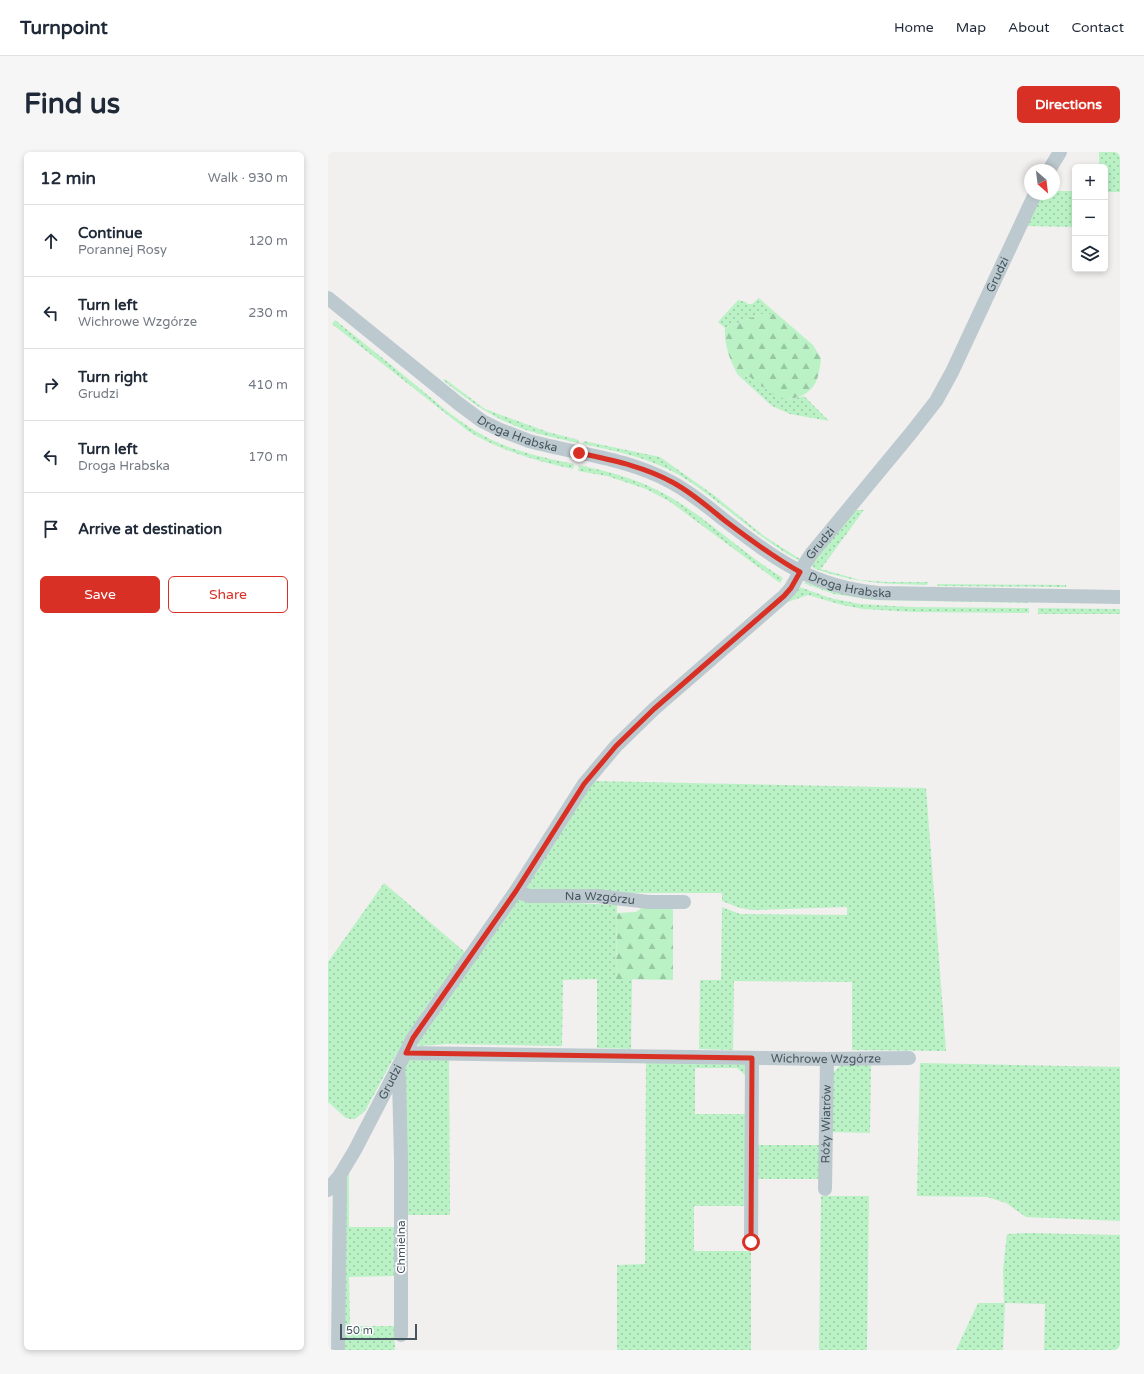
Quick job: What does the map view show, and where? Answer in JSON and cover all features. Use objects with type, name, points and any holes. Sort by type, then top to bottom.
[{"type":"street","points":[[1053,164],[1060,152]]},
{"type":"street","name":"Grudzi","points":[[328,1190],[340,1175],[355,1150],[413,1038],[516,891],[584,784],[616,746],[654,709],[784,596],[791,588],[812,553],[936,401],[952,372],[1032,200]]},
{"type":"street","name":"Droga Hrabska","points":[[328,298],[434,385],[482,421],[529,441],[624,463],[661,477],[685,490],[776,559],[818,580],[844,588],[879,593],[1120,597]]},
{"type":"street","name":"Na Wzgórzu","points":[[516,891],[529,896],[597,896],[649,902],[684,902]]},
{"type":"street","name":"Wichrowe Wzgórze","points":[[406,1053],[827,1059],[909,1058]]},
{"type":"street","points":[[751,1242],[752,1058]]},
{"type":"street","name":"Róży Wiatrów","points":[[825,1189],[827,1059]]},
{"type":"street","name":"Chmielna","points":[[397,1069],[399,1079],[401,1160],[401,1335]]},
{"type":"street","points":[[338,1350],[340,1175]]},
{"type":"green space","points":[[1099,152],[1120,152],[1120,192],[1108,192],[1108,164],[1099,164]]},
{"type":"green space","points":[[1060,191],[1072,191],[1072,227],[1024,226],[1037,200],[1060,200]]},
{"type":"green space","points":[[759,298],[777,314],[761,314],[725,328],[718,322],[738,300],[752,304]]},
{"type":"green space","points":[[761,314],[777,314],[813,345],[821,358],[815,384],[801,396],[794,398],[783,398],[776,396],[745,374],[738,375],[735,369],[727,347],[725,328]]},
{"type":"green space","points":[[335,320],[461,422],[480,434],[510,448],[574,464],[573,469],[506,450],[468,431],[332,324]]},
{"type":"green space","points":[[745,374],[790,399],[804,396],[829,421],[790,414],[772,406],[738,375]]},
{"type":"green space","points":[[445,379],[485,409],[548,432],[579,440],[578,443],[537,433],[503,421],[468,399],[443,380]]},
{"type":"green space","points":[[584,441],[660,457],[715,496],[764,536],[800,559],[798,560],[767,541],[709,496],[679,475],[656,464],[620,452],[583,444]]},
{"type":"green space","points":[[579,465],[637,481],[672,498],[705,520],[751,556],[783,578],[780,583],[669,501],[646,489],[607,476],[578,471]]},
{"type":"green space","points":[[855,510],[864,510],[821,569],[860,580],[887,582],[928,582],[927,585],[869,582],[842,577],[813,568],[812,563]]},
{"type":"green space","points":[[809,582],[1026,600],[1029,603],[872,600],[834,594],[803,583]]},
{"type":"green space","points":[[937,584],[1066,585],[1066,587],[938,586]]},
{"type":"green space","points":[[797,586],[830,598],[860,604],[910,607],[1029,608],[1029,613],[914,612],[863,609],[842,605],[808,595],[788,602]]},
{"type":"green space","points":[[1038,608],[1120,609],[1120,614],[1038,614]]},
{"type":"green space","points":[[593,781],[926,788],[946,1051],[852,1050],[852,982],[734,981],[733,1050],[699,1049],[700,980],[721,980],[722,907],[740,914],[847,915],[847,907],[754,910],[740,908],[722,901],[722,893],[530,893],[522,889]]},
{"type":"green space","points":[[384,883],[466,953],[425,1008],[392,1061],[365,1111],[355,1119],[351,1119],[346,1118],[328,1102],[328,962]]},
{"type":"green space","points":[[516,898],[535,901],[617,905],[616,979],[632,979],[631,1049],[597,1048],[597,979],[563,980],[562,1046],[448,1044],[419,1046],[416,1041]]},
{"type":"green space","points":[[643,907],[673,907],[673,980],[616,979],[617,913],[636,912]]},
{"type":"green space","points":[[410,1058],[449,1058],[450,1215],[406,1215],[404,1068]]},
{"type":"green space","points":[[646,1059],[743,1062],[746,1066],[745,1075],[737,1068],[695,1068],[695,1114],[745,1114],[745,1206],[694,1206],[694,1251],[751,1251],[751,1350],[617,1350],[617,1265],[645,1264]]},
{"type":"green space","points":[[846,1061],[871,1062],[870,1133],[830,1132],[831,1074]]},
{"type":"green space","points":[[920,1063],[1120,1067],[1120,1221],[1026,1217],[1006,1203],[987,1197],[917,1196]]},
{"type":"green space","points":[[758,1145],[823,1145],[821,1179],[757,1179]]},
{"type":"green space","points":[[349,1166],[349,1227],[394,1227],[394,1276],[349,1277],[350,1326],[394,1326],[395,1350],[342,1350],[342,1188]]},
{"type":"green space","points":[[821,1196],[869,1196],[867,1350],[819,1350]]},
{"type":"green space","points":[[1030,1233],[1120,1235],[1120,1350],[1044,1350],[1045,1304],[1005,1303],[1003,1350],[956,1350],[978,1303],[1004,1303],[1003,1269],[1007,1234]]},
{"type":"route","points":[[579,453],[624,463],[643,469],[673,483],[685,490],[776,559],[800,572],[791,588],[784,596],[654,709],[616,746],[584,784],[516,891],[413,1038],[406,1053],[752,1058],[751,1242]]}]
